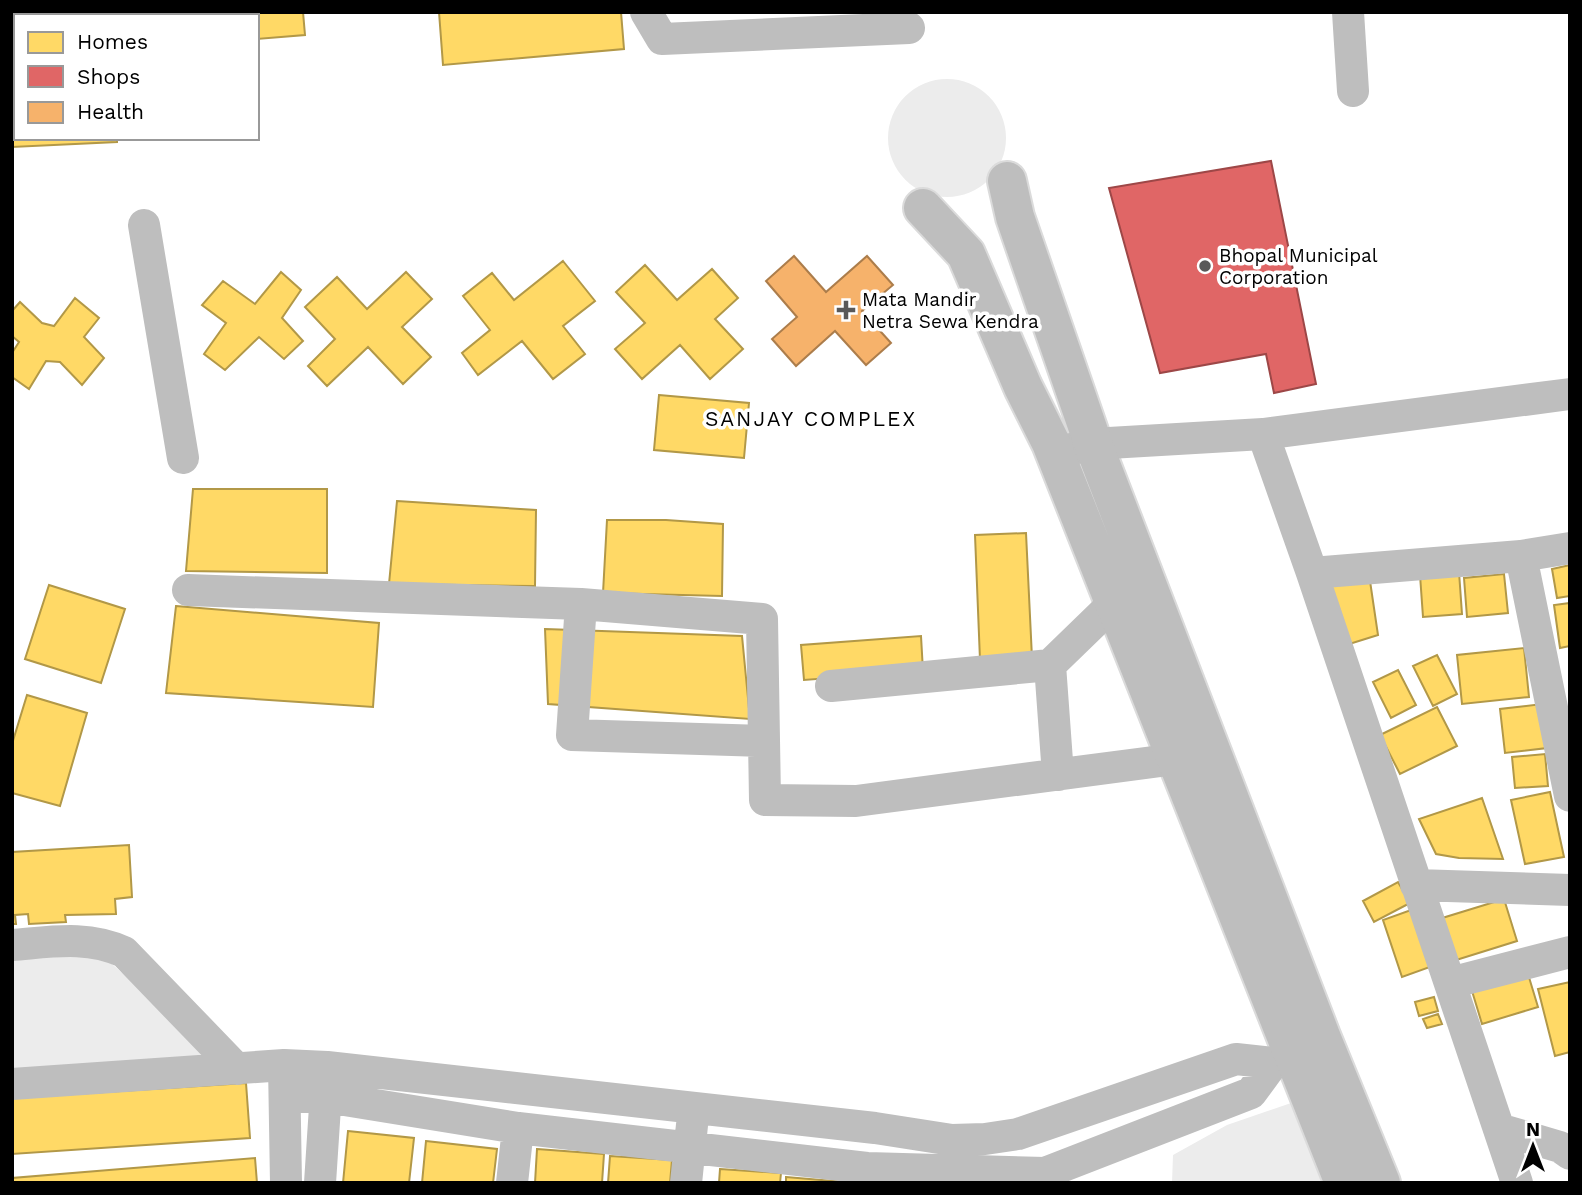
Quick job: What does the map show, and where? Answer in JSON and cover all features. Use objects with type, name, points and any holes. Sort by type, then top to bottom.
[{"type":"main road","points":[[1007,181],[1015,217],[1296,1054],[1381,1183]]},
{"type":"main road","points":[[923,208],[966,254],[1054,452],[1296,1054],[1344,1183]]},
{"type":"street","points":[[646,12],[662,39],[909,28]]},
{"type":"street","points":[[1348,12],[1353,91]]},
{"type":"street","points":[[144,225],[183,458]]},
{"type":"street","points":[[1054,452],[1109,443],[1263,434],[1570,394]]},
{"type":"street","points":[[1263,434],[1517,1183]]},
{"type":"street","points":[[1312,573],[1521,556],[1570,548]]},
{"type":"street","points":[[1521,556],[1570,796]]},
{"type":"street","points":[[188,590],[581,604],[762,619],[765,800],[856,801],[1176,759]]},
{"type":"street","points":[[831,687],[1050,665],[1115,602]]},
{"type":"street","points":[[581,604],[572,735],[764,741]]},
{"type":"street","points":[[1050,665],[1058,775]]},
{"type":"street","points":[[1416,885],[1570,890]]},
{"type":"street","points":[[12,945],[76,939],[106,943],[124,952],[237,1069]]},
{"type":"street","points":[[1450,984],[1570,952]]},
{"type":"street","points":[[285,1097],[326,1082],[693,1108],[875,1128],[952,1140],[985,1139],[1018,1134],[1236,1059],[1296,1054]]},
{"type":"street","points":[[12,1084],[284,1065],[326,1082],[518,1128],[689,1147],[866,1175],[1045,1178],[1251,1093],[1296,1054]]},
{"type":"street","points":[[284,1065],[286,1183]]},
{"type":"street","points":[[320,1183],[326,1082]]},
{"type":"street","points":[[686,1183],[693,1108]]},
{"type":"street","points":[[512,1183],[518,1128]]},
{"type":"street","points":[[1499,1129],[1560,1147],[1570,1154]]},
{"type":"street","points":[[1018,1134],[1045,1178]]},
{"type":"shaded area","points":[[947,79],[970,83],[989,96],[1002,115],[1006,138],[1002,161],[989,180],[970,193],[947,197],[924,193],[905,180],[892,161],[888,138],[892,115],[905,96],[924,83]]},
{"type":"shaded area","points":[[98,952],[219,1057],[12,1071],[12,959]]},
{"type":"shaded area","points":[[1294,1102],[1331,1183],[1172,1183],[1173,1155],[1227,1125]]},
{"type":"building: Homes","points":[[303,12],[305,35],[259,39],[259,14],[235,14]]},
{"type":"building: Homes","points":[[439,12],[621,12],[624,49],[443,65]]},
{"type":"building: Homes","points":[[12,89],[14,140],[117,140],[117,142],[12,147]]},
{"type":"building: Homes","points":[[563,261],[595,301],[563,326],[585,354],[553,379],[522,341],[478,375],[462,353],[490,330],[463,296],[492,273],[514,300]]},
{"type":"building: Homes","points":[[645,265],[677,300],[712,269],[738,298],[715,319],[743,349],[710,379],[680,345],[642,379],[615,349],[645,323],[616,292]]},
{"type":"building: Homes","points":[[281,272],[301,290],[282,318],[303,341],[284,359],[259,337],[225,370],[204,354],[226,323],[202,305],[223,281],[255,304]]},
{"type":"building: Homes","points":[[406,272],[432,299],[402,327],[431,357],[403,384],[368,347],[327,386],[308,366],[335,339],[305,307],[337,277],[367,309]]},
{"type":"building: Homes","points":[[75,298],[99,318],[84,337],[104,358],[82,385],[60,362],[46,361],[29,389],[12,377],[12,353],[19,342],[12,336],[12,311],[20,302],[42,323],[54,326]]},
{"type":"building: Homes","points":[[659,395],[749,403],[744,458],[654,450]]},
{"type":"building: Homes","points":[[193,489],[327,489],[327,573],[186,571]]},
{"type":"building: Homes","points":[[397,501],[536,510],[535,586],[389,584]]},
{"type":"building: Homes","points":[[607,520],[723,524],[722,596],[603,593]]},
{"type":"building: Homes","points":[[1026,533],[1032,658],[980,660],[975,535]]},
{"type":"building: Homes","points":[[1570,565],[1570,596],[1557,598],[1552,569]]},
{"type":"building: Homes","points":[[1459,572],[1462,614],[1423,617],[1420,575]]},
{"type":"building: Homes","points":[[1504,574],[1508,613],[1467,617],[1464,578]]},
{"type":"building: Homes","points":[[1370,581],[1378,635],[1343,646],[1328,586]]},
{"type":"building: Homes","points":[[49,585],[125,609],[101,683],[25,659]]},
{"type":"building: Homes","points":[[1570,603],[1570,646],[1560,648],[1554,605]]},
{"type":"building: Homes","points":[[176,606],[379,623],[373,707],[166,693]]},
{"type":"building: Homes","points":[[545,629],[742,636],[750,719],[548,704]]},
{"type":"building: Homes","points":[[921,636],[923,671],[804,680],[801,645]]},
{"type":"building: Homes","points":[[1524,648],[1529,697],[1462,704],[1457,655]]},
{"type":"building: Homes","points":[[1437,655],[1457,694],[1433,706],[1413,666]]},
{"type":"building: Homes","points":[[1398,670],[1416,705],[1391,718],[1373,682]]},
{"type":"building: Homes","points":[[27,695],[87,713],[60,806],[12,793],[12,744]]},
{"type":"building: Homes","points":[[1542,704],[1547,748],[1505,753],[1500,709]]},
{"type":"building: Homes","points":[[1437,707],[1457,746],[1400,774],[1380,735]]},
{"type":"building: Homes","points":[[1545,754],[1548,786],[1515,788],[1512,757]]},
{"type":"building: Homes","points":[[1550,792],[1564,857],[1525,864],[1511,800]]},
{"type":"building: Homes","points":[[1482,798],[1503,859],[1459,858],[1436,854],[1419,819]]},
{"type":"building: Homes","points":[[129,845],[132,897],[115,899],[116,914],[65,915],[66,922],[29,924],[28,914],[15,915],[16,924],[12,924],[12,852]]},
{"type":"building: Homes","points":[[1398,882],[1410,903],[1374,922],[1363,901]]},
{"type":"building: Homes","points":[[1504,899],[1517,941],[1453,961],[1439,919]]},
{"type":"building: Homes","points":[[1411,910],[1430,967],[1402,977],[1383,920]]},
{"type":"building: Homes","points":[[1528,974],[1538,1007],[1482,1024],[1472,991]]},
{"type":"building: Homes","points":[[1570,982],[1570,1052],[1555,1056],[1538,989]]},
{"type":"building: Homes","points":[[1434,997],[1438,1011],[1419,1016],[1415,1002]]},
{"type":"building: Homes","points":[[1438,1014],[1442,1024],[1427,1028],[1423,1019]]},
{"type":"building: Homes","points":[[246,1083],[250,1138],[12,1154],[12,1098]]},
{"type":"building: Homes","points":[[348,1131],[414,1138],[409,1183],[343,1183]]},
{"type":"building: Homes","points":[[426,1141],[497,1149],[493,1183],[422,1183]]},
{"type":"building: Homes","points":[[537,1149],[604,1154],[602,1183],[535,1183]]},
{"type":"building: Homes","points":[[610,1156],[672,1160],[670,1183],[608,1183]]},
{"type":"building: Homes","points":[[255,1158],[257,1183],[12,1183],[12,1178]]},
{"type":"building: Homes","points":[[720,1169],[781,1173],[780,1183],[719,1183]]},
{"type":"building: Homes","points":[[786,1177],[844,1182],[844,1183],[786,1183]]},
{"type":"building: Shops","points":[[1271,161],[1316,384],[1274,393],[1266,354],[1160,373],[1109,188]]},
{"type":"building: Health","points":[[794,256],[826,292],[867,256],[893,285],[862,311],[891,343],[866,365],[835,331],[796,366],[772,339],[797,317],[766,281]]},
{"type":"place","name":"Bhopal Municipal Corporation","points":[[1205,266]]},
{"type":"place","name":"Mata Mandir Netra Sewa Kendra","points":[[846,310]]},
{"type":"district","name":"SANJAY COMPLEX","points":[[811,418]]}]
